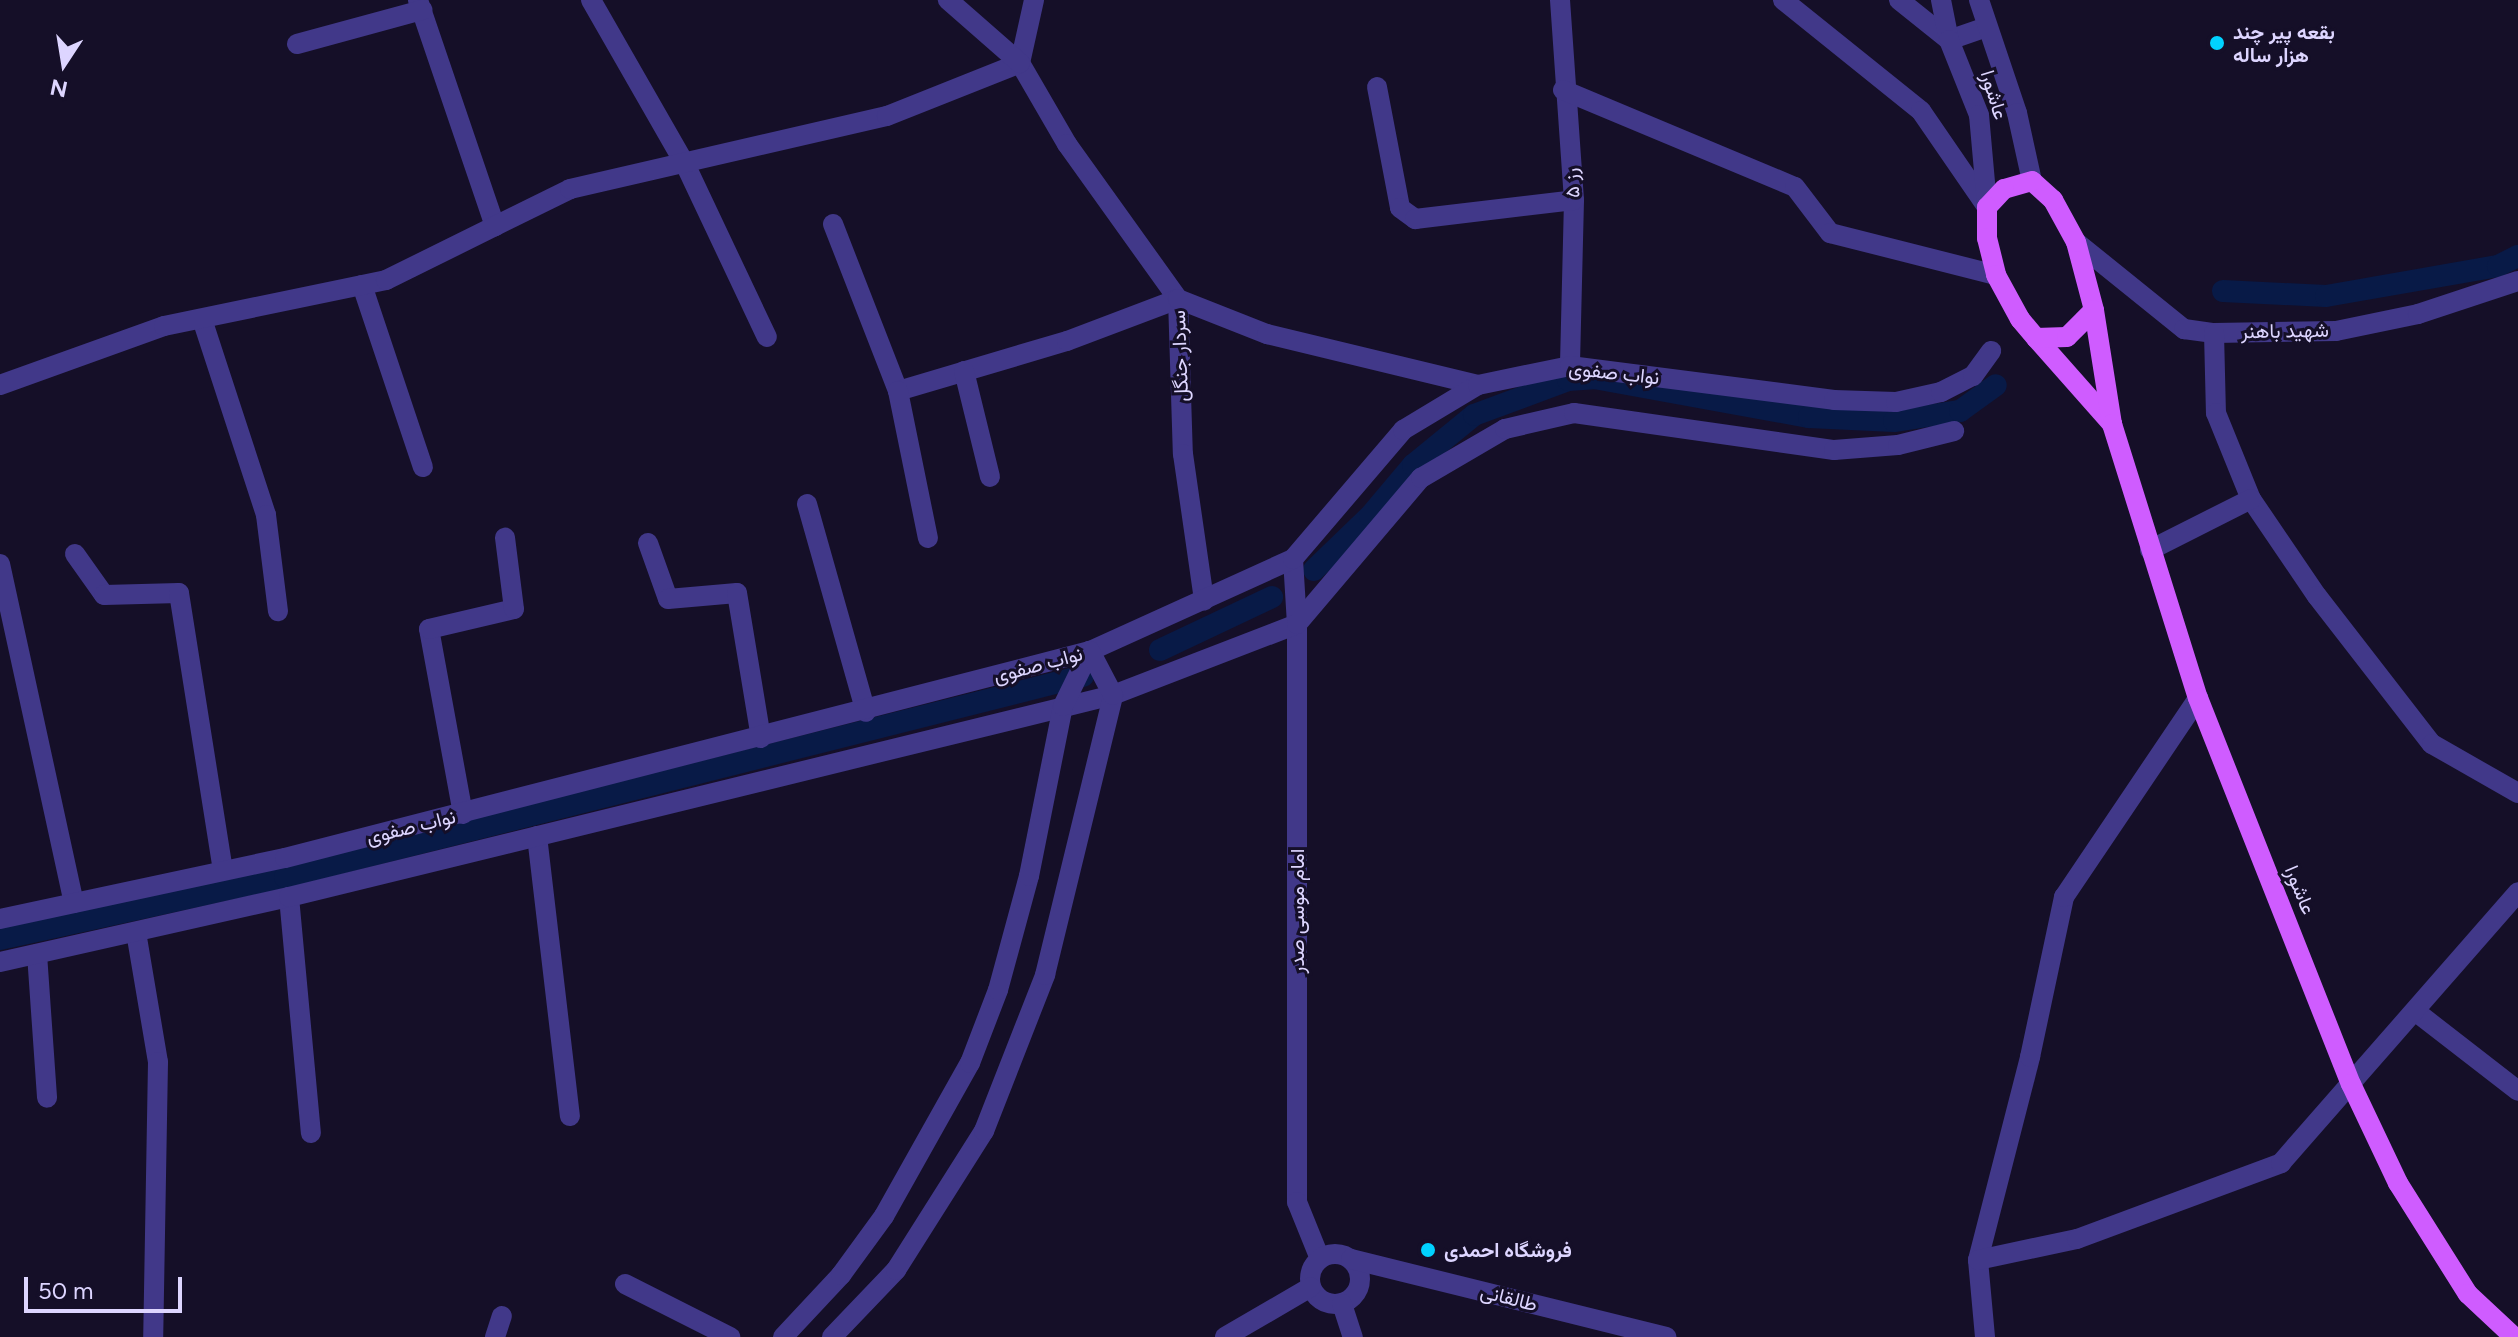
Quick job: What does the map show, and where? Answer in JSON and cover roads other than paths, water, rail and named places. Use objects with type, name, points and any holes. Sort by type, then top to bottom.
[{"type":"main road","points":[[2032,181],[2004,189],[1987,207],[1996,275],[2036,338],[2112,424]]},
{"type":"main road","name":"عاشورا","points":[[2032,181],[2053,200],[2076,242],[2094,310],[2112,424],[2198,698],[2351,1084],[2398,1183],[2468,1294],[2514,1337]]},
{"type":"main road","points":[[2036,338],[2067,337],[2094,310]]},
{"type":"street","points":[[591,0],[686,166],[767,337]]},
{"type":"street","name":"سردار جنگل","points":[[948,0],[1020,63],[1067,144],[1178,299],[1183,454],[1204,600]]},
{"type":"street","points":[[0,385],[164,326],[386,280],[570,189],[686,166],[887,116],[1020,63],[1034,0]]},
{"type":"street","name":"رز ۵","points":[[1560,0],[1563,90],[1574,200],[1570,366]]},
{"type":"street","points":[[1783,0],[1921,111],[1987,207]]},
{"type":"street","points":[[1899,0],[1949,40],[1986,27]]},
{"type":"street","name":"عاشورا","points":[[1941,0],[1949,40],[1979,115],[1987,207]]},
{"type":"street","name":"عاشورا","points":[[1979,0],[2017,113],[2032,181]]},
{"type":"street","points":[[297,44],[420,5],[495,226]]},
{"type":"street","points":[[1377,87],[1400,208],[1415,219],[1574,200]]},
{"type":"street","points":[[1563,90],[1795,187],[1830,233],[1996,275]]},
{"type":"street","points":[[833,224],[898,391],[928,538]]},
{"type":"street","name":"شهید باهنر","points":[[2076,242],[2184,329],[2214,333],[2336,331],[2418,314],[2518,281]]},
{"type":"street","points":[[362,285],[423,467]]},
{"type":"street","points":[[898,391],[1178,299],[1267,334],[1478,385]]},
{"type":"street","points":[[202,319],[266,515],[278,611]]},
{"type":"street","points":[[2214,333],[2216,413],[2251,499],[2317,596],[2432,744],[2518,793]]},
{"type":"street","name":"نواب صفوی","points":[[0,919],[223,871],[463,814],[866,712],[1090,651],[1293,559],[1403,430],[1478,385],[1570,366],[1834,400],[1896,402],[1941,392],[1973,376],[1991,351]]},
{"type":"street","points":[[964,371],[990,477]]},
{"type":"street","name":"نواب صفوی","points":[[0,962],[289,897],[1113,695],[1297,624],[1421,478],[1505,429],[1574,413],[1834,450],[1898,445],[1954,431]]},
{"type":"street","points":[[2150,550],[2251,499]]},
{"type":"street","points":[[807,504],[866,712]]},
{"type":"street","points":[[463,814],[429,629],[514,609],[505,538]]},
{"type":"street","points":[[648,543],[668,599],[737,593],[761,738]]},
{"type":"street","points":[[75,554],[104,595],[179,593],[223,871]]},
{"type":"street","name":"امام موسی صدر","points":[[1293,559],[1297,624],[1297,1202],[1320,1259]]},
{"type":"street","points":[[0,564],[74,903]]},
{"type":"street","points":[[832,1337],[896,1270],[984,1131],[1045,975],[1113,695],[1090,651]]},
{"type":"street","points":[[783,1337],[841,1275],[884,1216],[970,1063],[998,990],[1029,876],[1063,706],[1090,651]]},
{"type":"street","points":[[1985,1337],[1978,1260],[2030,1057],[2064,897],[2198,698]]},
{"type":"street","points":[[537,836],[570,1116]]},
{"type":"street","points":[[1978,1260],[2077,1239],[2281,1163],[2518,892]]},
{"type":"street","points":[[289,897],[311,1133]]},
{"type":"street","points":[[136,932],[158,1062],[153,1337]]},
{"type":"street","points":[[37,954],[47,1098]]},
{"type":"street","points":[[2415,1011],[2518,1091]]},
{"type":"street","points":[[1338,1254],[1351,1259],[1360,1272],[1360,1288],[1342,1304],[1327,1304],[1311,1287],[1311,1272],[1320,1259],[1338,1254]]},
{"type":"street","name":"طالقانی","points":[[1351,1259],[1666,1337]]},
{"type":"street","points":[[625,1284],[730,1337]]},
{"type":"street","points":[[1225,1337],[1311,1287]]},
{"type":"street","points":[[1342,1304],[1353,1337]]},
{"type":"street","points":[[495,1337],[502,1316]]},
{"type":"waterway","points":[[2223,291],[2326,296],[2498,266],[2518,256]]},
{"type":"waterway","points":[[1314,570],[1370,516],[1413,465],[1474,415],[1568,380],[1594,378],[1809,417],[1894,421],[1960,411],[1996,385]]},
{"type":"waterway","points":[[1160,650],[1272,597]]},
{"type":"waterway","points":[[0,939],[285,877],[1083,676]]},
{"type":"place","name":"بقعه پیر چند هزار ساله","points":[[2217,43]]},
{"type":"place","name":"فروشگاه احمدی","points":[[1428,1250]]}]
